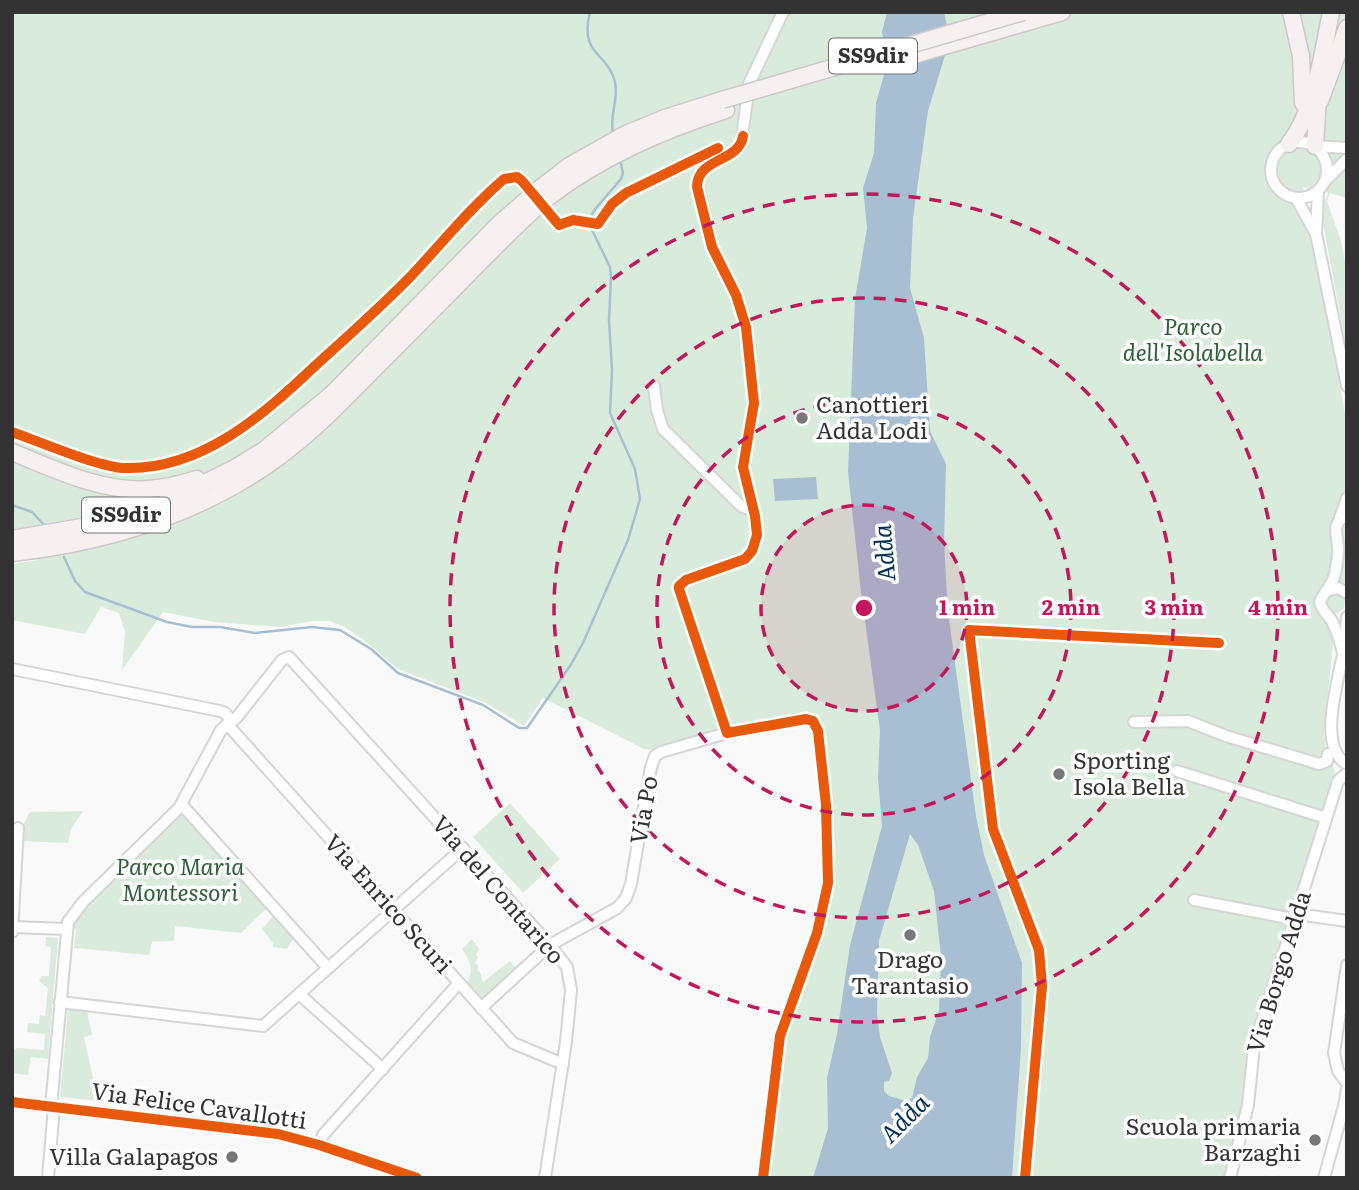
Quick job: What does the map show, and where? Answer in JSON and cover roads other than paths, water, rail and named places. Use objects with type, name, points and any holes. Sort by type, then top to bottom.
[{"type":"highway","name":"SS9dir","points":[[724,105],[1023,12]]},
{"type":"highway","name":"SS9dir","points":[[12,553],[93,540],[131,530],[220,493],[266,466],[342,402],[569,166],[617,146],[666,118],[724,105],[1062,12]]},
{"type":"highway","points":[[1289,144],[1309,103],[1331,12]]},
{"type":"highway","points":[[1292,15],[1303,79],[1300,126]]},
{"type":"highway","points":[[1317,114],[1347,29]]},
{"type":"highway","points":[[1315,146],[1326,38]]},
{"type":"highway","name":"SS9dir","points":[[12,539],[88,526],[161,505],[263,451],[331,395],[536,200]]},
{"type":"highway","points":[[12,452],[89,481],[146,490],[174,486],[233,469]]},
{"type":"street","points":[[727,733],[679,589],[686,580],[749,556],[757,535],[743,467],[754,403],[746,327],[736,295],[712,247],[697,180],[702,170],[741,145],[749,85],[783,12]]},
{"type":"street","points":[[1316,234],[1296,198],[1279,190],[1271,173],[1275,155],[1289,144],[1297,142],[1347,148]]},
{"type":"street","points":[[1315,146],[1326,162],[1325,181]]},
{"type":"street","points":[[1296,198],[1318,191],[1347,159]]},
{"type":"street","points":[[1318,191],[1316,234],[1347,386]]},
{"type":"street","points":[[654,386],[663,429],[741,506],[754,511]]},
{"type":"street","points":[[1343,654],[1338,637],[1321,605],[1322,596],[1334,576],[1343,541],[1335,528],[1343,517],[1347,498]]},
{"type":"street","points":[[1326,591],[1338,588],[1347,593]]},
{"type":"street","points":[[1328,616],[1347,615],[1331,743],[1338,757],[1347,764]]},
{"type":"street","name":"Via del Contarico","points":[[229,723],[286,657],[294,660],[563,962],[570,977],[568,1025],[545,1178]]},
{"type":"street","points":[[12,669],[222,712],[229,723],[218,734],[181,804],[83,902],[66,929],[48,1178]]},
{"type":"street","name":"Via Po","points":[[550,945],[610,912],[626,898],[655,756],[727,733],[807,719],[815,723],[826,805],[828,883],[817,933],[780,1036],[763,1178]]},
{"type":"street","points":[[1332,719],[1325,742],[1328,754],[1335,766],[1346,774]]},
{"type":"street","points":[[1134,722],[1183,720],[1317,764],[1325,763],[1328,754]]},
{"type":"street","name":"Via Enrico Scuri","points":[[229,723],[517,1046],[563,1064]]},
{"type":"street","points":[[1177,771],[1326,818]]},
{"type":"street","name":"Via Borgo Adda","points":[[1230,1178],[1248,1105],[1254,1047],[1338,781],[1346,774]]},
{"type":"street","points":[[181,804],[328,968]]},
{"type":"street","points":[[12,932],[18,828]]},
{"type":"street","points":[[60,1002],[265,1025],[463,848]]},
{"type":"street","points":[[1194,900],[1287,918],[1304,915],[1347,921]]},
{"type":"street","points":[[13,927],[66,929]]},
{"type":"street","points":[[481,1008],[550,945]]},
{"type":"street","points":[[1347,965],[1334,1053],[1338,1071],[1347,1083]]},
{"type":"street","points":[[319,1145],[323,1135],[459,984]]},
{"type":"street","points":[[299,995],[383,1069]]},
{"type":"street","points":[[1336,1062],[1347,1072]]},
{"type":"street","points":[[1324,1178],[1346,1105],[1347,1089]]},
{"type":"street","name":"Via Felice Cavallotti","points":[[12,1102],[283,1135],[417,1178]]},
{"type":"water","name":"Adda","points":[[887,12],[944,12],[950,39],[928,111],[913,218],[910,288],[924,338],[930,431],[946,464],[944,544],[948,612],[976,816],[984,855],[1022,963],[1021,1048],[1012,1178],[813,1178],[828,1128],[827,1078],[837,1034],[850,945],[882,826],[878,778],[880,730],[848,472],[855,299],[867,228],[863,188],[874,153],[876,103],[887,64],[882,32]],"holes":[[[910,834],[918,845],[934,891],[941,957],[939,1011],[930,1037],[928,1058],[917,1077],[912,1098],[906,1101],[889,1096],[884,1091],[884,1082],[889,1081],[892,1073],[880,1037],[877,1013],[879,941]]]},
{"type":"water","points":[[816,477],[818,499],[775,501],[773,479]]},
{"type":"waterway","points":[[590,12],[588,37],[615,82],[613,133]]},
{"type":"waterway","points":[[64,557],[75,581],[85,592],[167,622],[255,633],[312,627],[340,630],[371,649],[398,673],[483,705],[519,728],[527,728],[583,643],[628,540],[640,499],[635,469],[610,413],[610,267],[591,228],[592,214],[621,179],[623,173],[620,159]]},
{"type":"waterway","points":[[12,505],[32,512],[46,527]]},
{"type":"place","name":"Canottieri Adda Lodi","points":[[802,418]]},
{"type":"place","name":"Sporting Isola Bella","points":[[1059,774]]},
{"type":"place","name":"Drago Tarantasio","points":[[910,935]]},
{"type":"place","name":"Scuola primaria Barzaghi","points":[[1315,1140]]},
{"type":"place","name":"Villa Galapagos","points":[[232,1157]]},
{"type":"park label","name":"Parco dell'Isolabella","points":[[1193,340]]},
{"type":"park label","name":"Parco Maria Montessori","points":[[180,880]]}]
